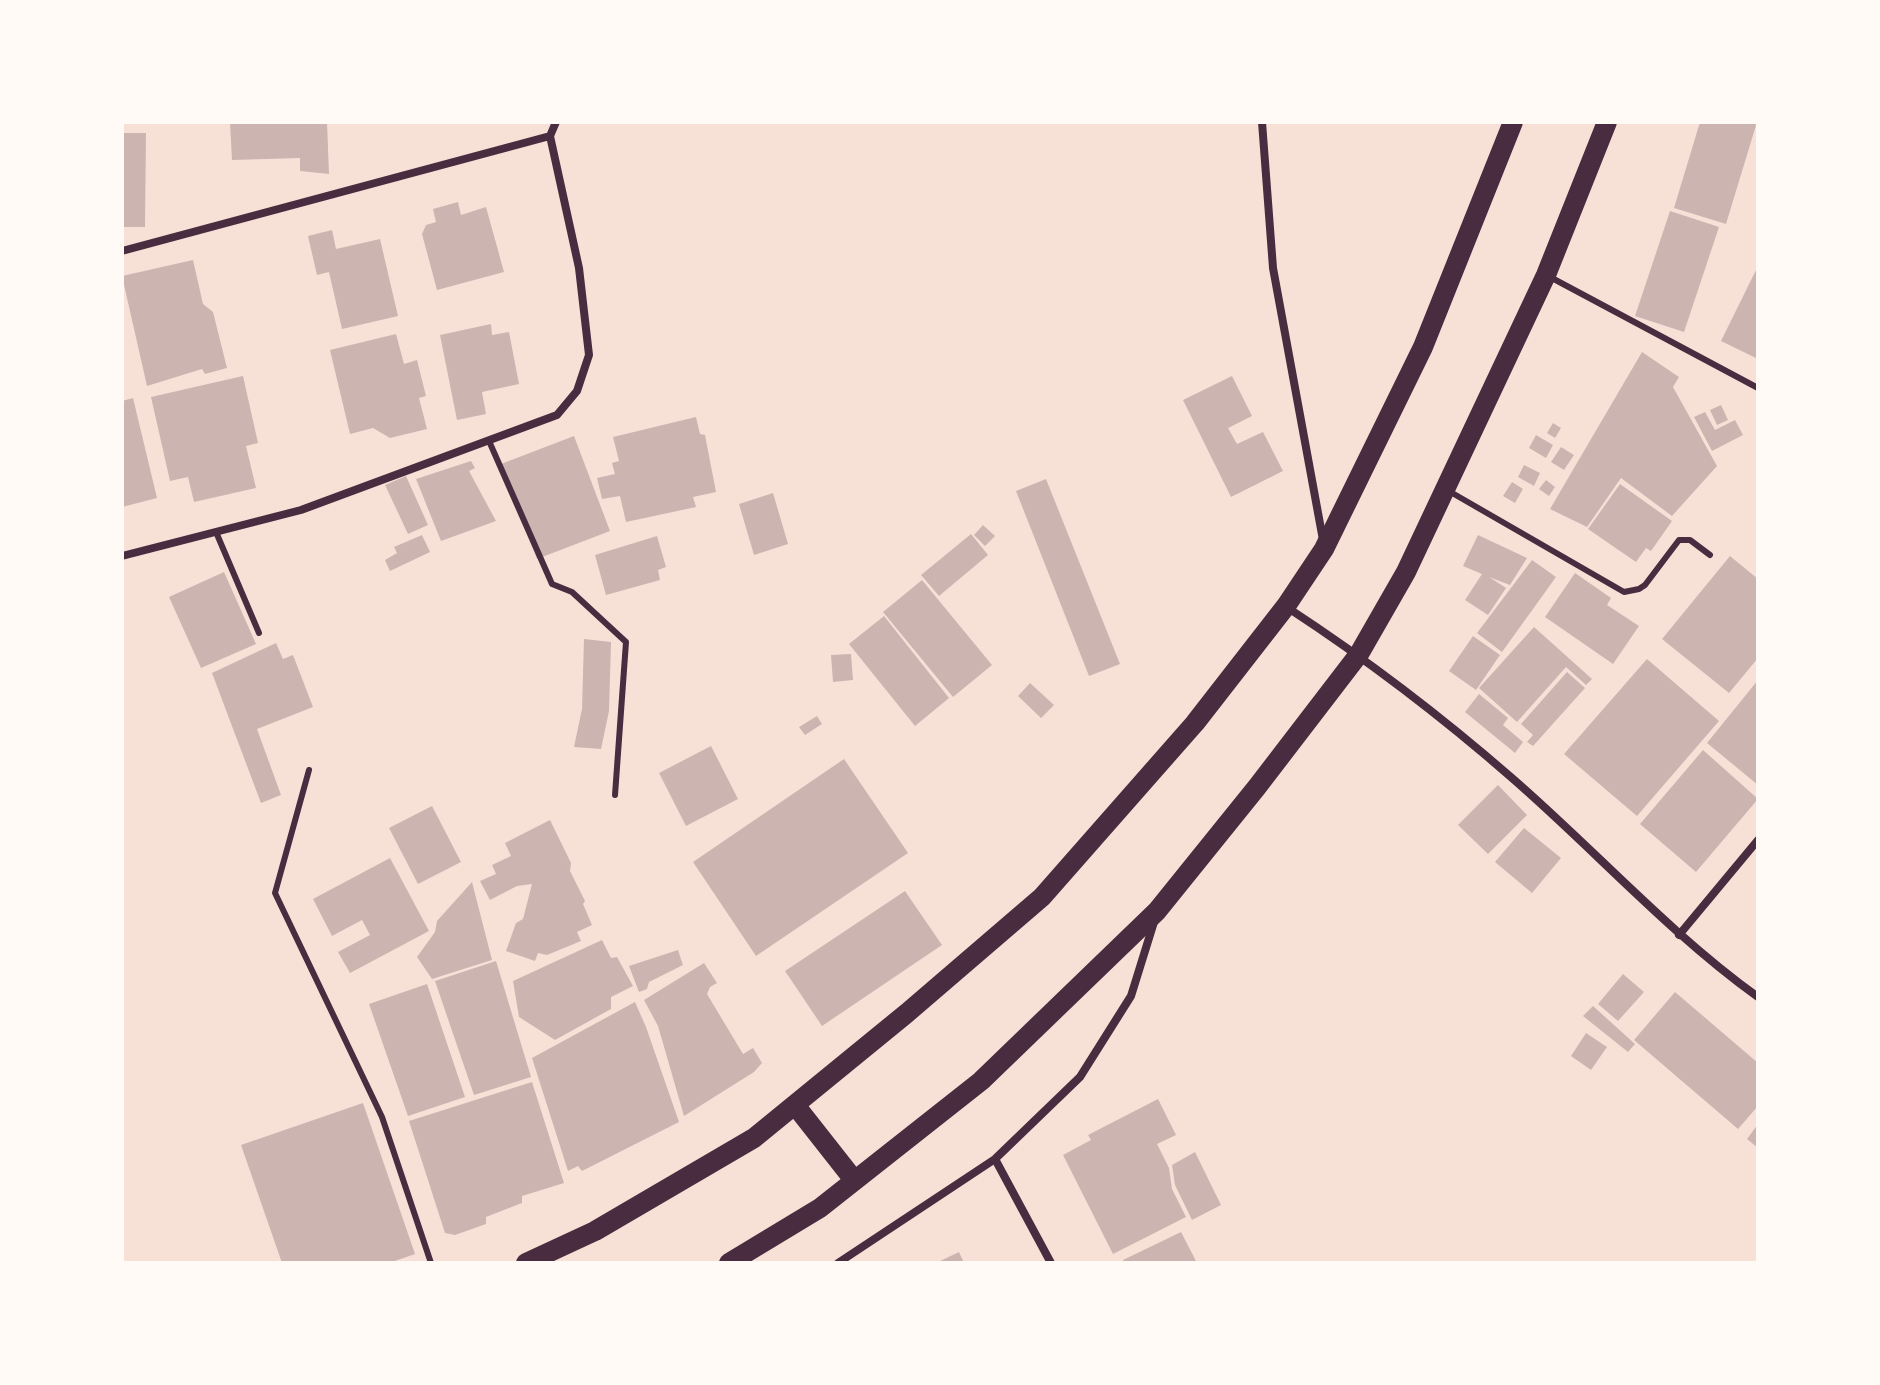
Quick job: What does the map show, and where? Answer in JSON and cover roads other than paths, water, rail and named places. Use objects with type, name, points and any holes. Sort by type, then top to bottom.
[{"type":"main road","points":[[526,1263],[595,1231],[741,1145],[795,1105],[1042,897],[1195,723],[1286,606],[1324,549],[1423,347],[1513,122]]},
{"type":"main road","points":[[729,1263],[820,1208],[981,1081],[1157,911],[1257,787],[1359,654],[1406,572],[1546,275],[1607,122]]},
{"type":"main road","points":[[795,1105],[854,1180]]},
{"type":"street","points":[[122,556],[301,510],[557,415],[577,391],[589,355],[579,268],[550,136],[556,122]]},
{"type":"street","points":[[1262,122],[1273,268],[1324,549]]},
{"type":"street","points":[[122,251],[550,136]]},
{"type":"street","points":[[1286,606],[1359,654],[1511,777],[1679,935],[1758,997]]},
{"type":"street","points":[[1679,935],[1758,840]]},
{"type":"street","points":[[838,1263],[995,1159],[1080,1077],[1131,996],[1157,911]]},
{"type":"street","points":[[995,1159],[1051,1263]]},
{"type":"lane","points":[[1546,275],[1758,388]]},
{"type":"lane","points":[[489,441],[552,584],[572,592],[626,642],[615,795]]},
{"type":"lane","points":[[1446,489],[1624,592],[1645,585],[1679,540],[1690,540],[1710,555]]},
{"type":"lane","points":[[216,532],[259,633]]},
{"type":"lane","points":[[309,770],[275,893],[382,1117],[431,1263]]}]
